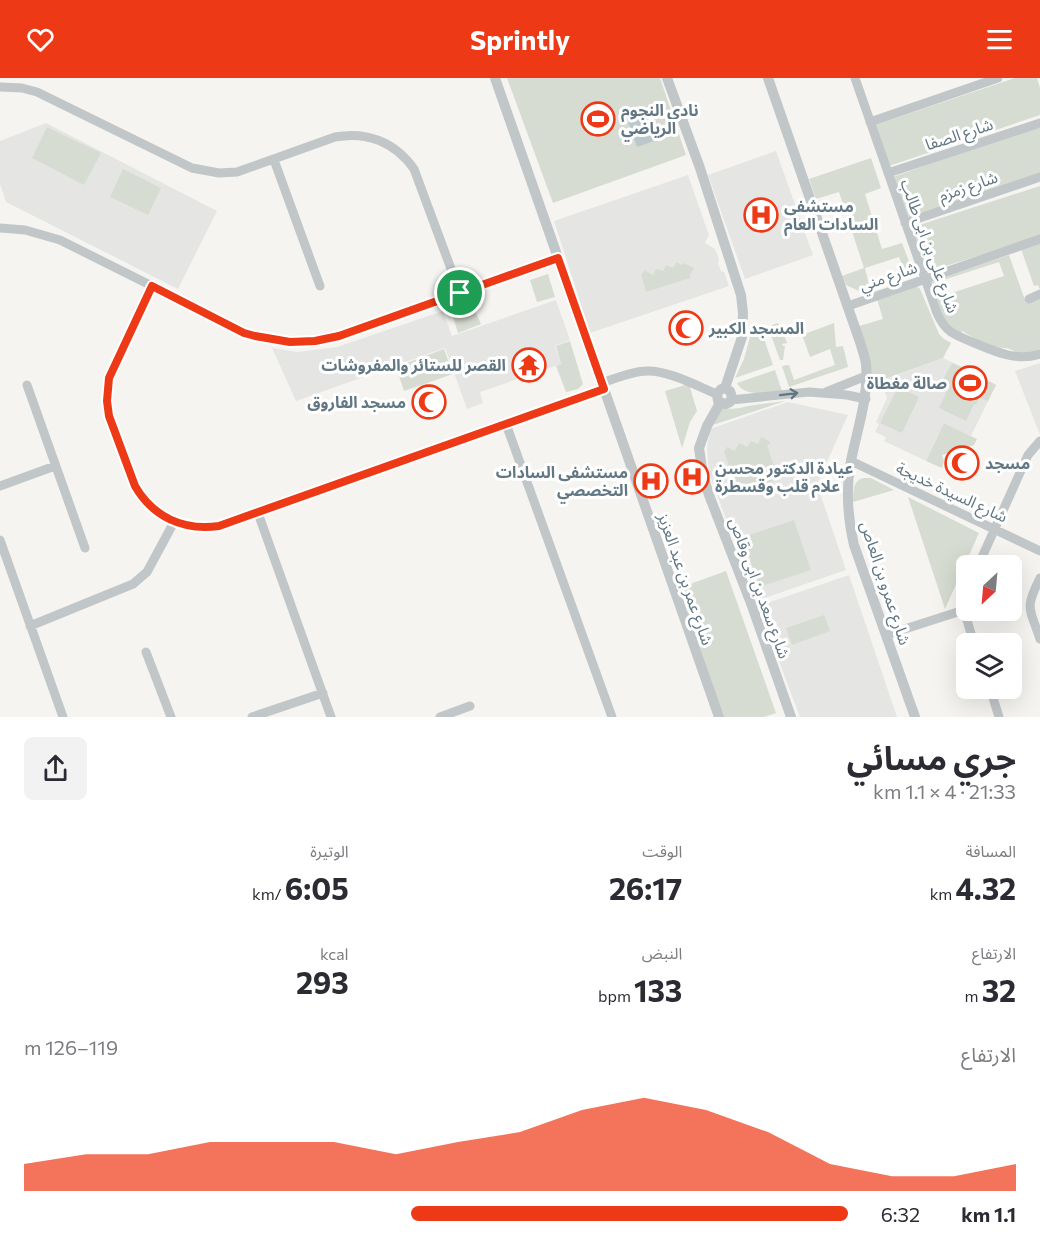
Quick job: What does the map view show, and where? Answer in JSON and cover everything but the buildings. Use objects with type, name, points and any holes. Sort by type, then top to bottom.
[{"type":"street","name":"شارع عمر بن عبد العزيز","points":[[495,78],[719,717]]},
{"type":"street","name":"شارع سعد بن ابى وقاص","points":[[667,78],[700,168],[741,295],[743,313],[742,337],[699,448],[702,475],[748,596],[790,717]]},
{"type":"street","name":"شارع عمرو بن العاص","points":[[768,78],[866,363],[866,399],[851,461],[848,488],[851,532],[915,717]]},
{"type":"street","name":"شارع على بن ابى طالب","points":[[855,78],[938,316],[951,332],[1005,355],[1025,357],[1040,354]]},
{"type":"street","points":[[870,122],[998,78]]},
{"type":"street","points":[[0,87],[22,88],[37,92],[192,168],[219,174],[237,172],[335,137],[355,135],[375,138],[393,147],[414,169],[460,293]]},
{"type":"street","name":"شارع الصفا","points":[[888,173],[1040,123]]},
{"type":"street","points":[[274,160],[320,286]]},
{"type":"street","name":"شارع زمزم","points":[[905,223],[1040,177]]},
{"type":"street","points":[[0,228],[37,232],[60,240],[244,333],[290,342],[315,341],[339,336],[558,258]]},
{"type":"street","name":"شارع مني","points":[[848,306],[1040,239]]},
{"type":"street","points":[[152,286],[109,378],[107,401],[109,416],[140,494],[152,507],[174,522],[192,526],[210,527],[228,524],[646,371],[669,375],[720,395],[730,391],[731,400],[790,393],[825,392],[866,399]]},
{"type":"street","points":[[1029,299],[1040,294]]},
{"type":"street","points":[[825,392],[866,376]]},
{"type":"street","points":[[27,385],[85,548]]},
{"type":"street","points":[[506,424],[612,717]]},
{"type":"street","points":[[983,555],[1028,455],[1040,441]]},
{"type":"street","name":"شارع السيدة خديجة","points":[[851,461],[1040,551]]},
{"type":"street","points":[[0,486],[55,466]]},
{"type":"street","points":[[258,513],[331,717]]},
{"type":"street","points":[[30,626],[134,584],[147,572],[174,522]]},
{"type":"street","points":[[0,540],[63,717]]},
{"type":"street","points":[[1040,578],[1032,594],[1030,605],[1031,617],[1040,639]]},
{"type":"street","points":[[886,635],[956,613]]},
{"type":"street","points":[[146,652],[171,717]]},
{"type":"street","points":[[252,717],[323,693]]},
{"type":"street","points":[[993,699],[999,717]]},
{"type":"street","points":[[440,717],[471,706]]},
{"type":"shaded area","name":"نادي النجوم الرياضي","points":[[507,78],[660,78],[686,155],[553,203]]},
{"type":"shaded area","points":[[1015,78],[1037,78],[1040,88],[1040,115],[886,167],[872,126]]},
{"type":"shaded area","points":[[643,110],[654,141],[637,147],[626,116]]},
{"type":"shaded area","points":[[46,123],[217,211],[178,289],[6,202],[0,184],[0,141]]},
{"type":"shaded area","points":[[1040,125],[1040,175],[906,219],[890,178]]},
{"type":"shaded area","points":[[47,127],[101,153],[84,185],[32,158]]},
{"type":"shaded area","name":"مستشفى السادات العام","points":[[776,151],[813,255],[745,279],[708,175]]},
{"type":"shaded area","points":[[871,158],[881,188],[865,194],[882,249],[902,243],[913,272],[911,277],[907,277],[899,257],[865,268],[870,289],[861,292],[846,285],[842,276],[864,268],[839,192],[816,199],[809,179]]},
{"type":"shaded area","points":[[123,169],[161,188],[148,215],[110,197]]},
{"type":"shaded area","points":[[688,175],[709,235],[705,243],[715,249],[719,259],[718,264],[729,286],[590,333],[554,221]]},
{"type":"shaded area","points":[[1040,186],[1040,236],[924,273],[910,228]]},
{"type":"shaded area","points":[[1040,243],[1040,290],[1038,285],[1034,286],[1021,249]]},
{"type":"shaded area","points":[[1009,255],[1026,303],[1040,298],[1040,349],[1036,352],[1017,353],[986,344],[962,331],[960,335],[940,315],[930,281]],"holes":[[[999,262],[1004,276],[936,298],[931,284]]]},
{"type":"shaded area","points":[[676,262],[694,268],[690,278],[646,292],[641,274],[644,270],[653,275],[656,269],[663,271],[666,265],[673,268]]},
{"type":"shaded area","points":[[548,274],[555,297],[537,302],[530,280]]},
{"type":"shaded area","points":[[917,286],[939,334],[951,343],[943,358],[871,384],[859,326],[883,319],[877,299]]},
{"type":"shaded area","points":[[556,300],[570,340],[555,346],[561,364],[480,392],[483,403],[467,409],[445,348],[296,401],[272,348],[297,352],[337,347],[443,311],[452,336]]},
{"type":"shaded area","points":[[468,301],[473,314],[476,313],[481,324],[458,333],[450,307]]},
{"type":"shaded area","points":[[777,323],[781,326],[787,343],[782,344],[785,346],[783,360],[780,360],[768,327]]},
{"type":"shaded area","points":[[834,323],[836,347],[843,346],[848,367],[789,387],[782,366],[789,365],[794,380],[835,365],[830,349],[810,357],[802,335]]},
{"type":"shaded area","points":[[761,330],[773,365],[735,378],[744,359],[751,333]]},
{"type":"shaded area","points":[[570,341],[583,384],[578,389],[566,392],[556,366],[561,364],[556,346]]},
{"type":"shaded area","points":[[444,349],[453,374],[404,391],[396,367]]},
{"type":"shaded area","points":[[943,358],[964,368],[967,365],[985,374],[983,378],[996,385],[971,436],[944,423],[926,461],[884,441],[886,437],[875,432],[879,424],[876,422],[887,398],[881,381]]},
{"type":"shaded area","name":"صالة مغطاة","points":[[952,363],[964,368],[967,365],[985,374],[983,378],[996,385],[988,401],[979,398],[976,405],[974,404],[966,421],[939,408],[947,391],[944,390],[947,382],[943,380]]},
{"type":"shaded area","points":[[1040,363],[1040,435],[1015,371]]},
{"type":"shaded area","points":[[775,370],[782,391],[764,393],[745,391],[737,383]]},
{"type":"shaded area","points":[[689,384],[697,411],[690,422],[682,448],[665,391]]},
{"type":"shaded area","points":[[898,387],[919,397],[902,433],[880,423]]},
{"type":"shaded area","points":[[785,401],[713,425],[721,406],[731,409]]},
{"type":"shaded area","points":[[788,402],[848,415],[817,484],[846,570],[756,601],[709,473],[707,448],[710,429]]},
{"type":"shaded area","points":[[944,423],[977,439],[974,445],[942,455],[944,461],[942,468],[926,461]]},
{"type":"shaded area","points":[[761,437],[769,441],[770,444],[767,445],[778,479],[744,491],[736,486],[724,452],[727,447],[735,451],[739,443],[747,447],[751,441],[758,444]]},
{"type":"shaded area","points":[[871,478],[894,490],[853,502],[857,481]]},
{"type":"shaded area","points":[[908,497],[979,533],[969,555],[956,555],[956,584],[945,609]]},
{"type":"shaded area","points":[[794,520],[811,570],[759,587],[743,537]]},
{"type":"shaded area","points":[[726,571],[776,713],[764,717],[724,717],[679,588]]},
{"type":"shaded area","points":[[849,575],[897,717],[800,717],[758,606]]},
{"type":"shaded area","points":[[824,615],[830,631],[792,645],[786,628]]},
{"type":"place","name":"نادي النجوم الرياضي","points":[[598,119]]},
{"type":"place","name":"مستشفى السادات العام","points":[[761,215]]},
{"type":"place","name":"المسجد الكبير","points":[[686,328]]},
{"type":"place","name":"القصر للستائر والمفروشات","points":[[529,365]]},
{"type":"place","name":"صالة مغطاة","points":[[970,383]]},
{"type":"place","name":"مسجد الفاروق","points":[[429,402]]},
{"type":"place","name":"مسجد","points":[[962,463]]},
{"type":"place","name":"عيادة الدكتور محسن علام قلب وقسطرة","points":[[692,477]]},
{"type":"place","name":"مستشفى السادات التخصصي","points":[[651,481]]},
{"type":"route","points":[[558,258],[604,389],[219,526],[201,527],[174,522],[152,507],[135,486],[109,416],[107,393],[112,370],[152,286],[244,333],[290,342],[315,341],[339,336],[460,293],[558,258]]}]
